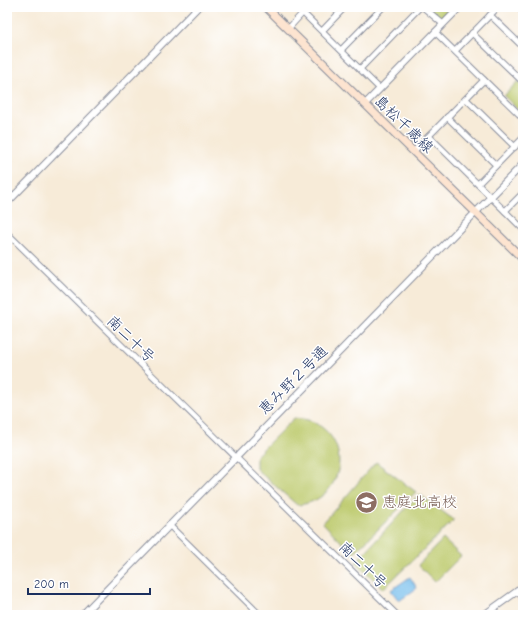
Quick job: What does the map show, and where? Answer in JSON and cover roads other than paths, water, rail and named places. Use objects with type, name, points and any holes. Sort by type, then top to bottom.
[{"type":"main road","name":"島松千歳線","points":[[266,7],[523,259]]},
{"type":"street","points":[[7,203],[198,7]]},
{"type":"street","points":[[297,7],[380,88]]},
{"type":"street","points":[[288,29],[308,7]]},
{"type":"street","points":[[322,31],[345,7]]},
{"type":"street","points":[[341,50],[383,7]]},
{"type":"street","points":[[360,69],[422,7],[443,24]]},
{"type":"street","points":[[365,104],[460,7]]},
{"type":"street","points":[[454,51],[498,7]]},
{"type":"street","points":[[518,7],[523,12]]},
{"type":"street","points":[[490,15],[523,47]]},
{"type":"street","points":[[435,32],[523,118]]},
{"type":"street","points":[[472,33],[523,82]]},
{"type":"street","points":[[414,151],[484,80]]},
{"type":"street","points":[[466,99],[515,146]]},
{"type":"street","points":[[447,118],[496,165]]},
{"type":"street","points":[[429,136],[523,229]]},
{"type":"street","points":[[478,184],[523,138]]},
{"type":"street","name":"恵み野２号通","points":[[82,615],[239,461],[523,164]]},
{"type":"street","points":[[505,211],[523,193]]},
{"type":"street","name":"南二十号","points":[[7,233],[397,615]]},
{"type":"street","points":[[171,527],[260,615]]},
{"type":"street","points":[[484,615],[523,587]]},
{"type":"street","points":[[517,591],[523,598]]},
{"type":"water","points":[[410,577],[417,588],[399,601],[391,590]]},
{"type":"place","name":"恵庭北高校","points":[[366,502]]}]
